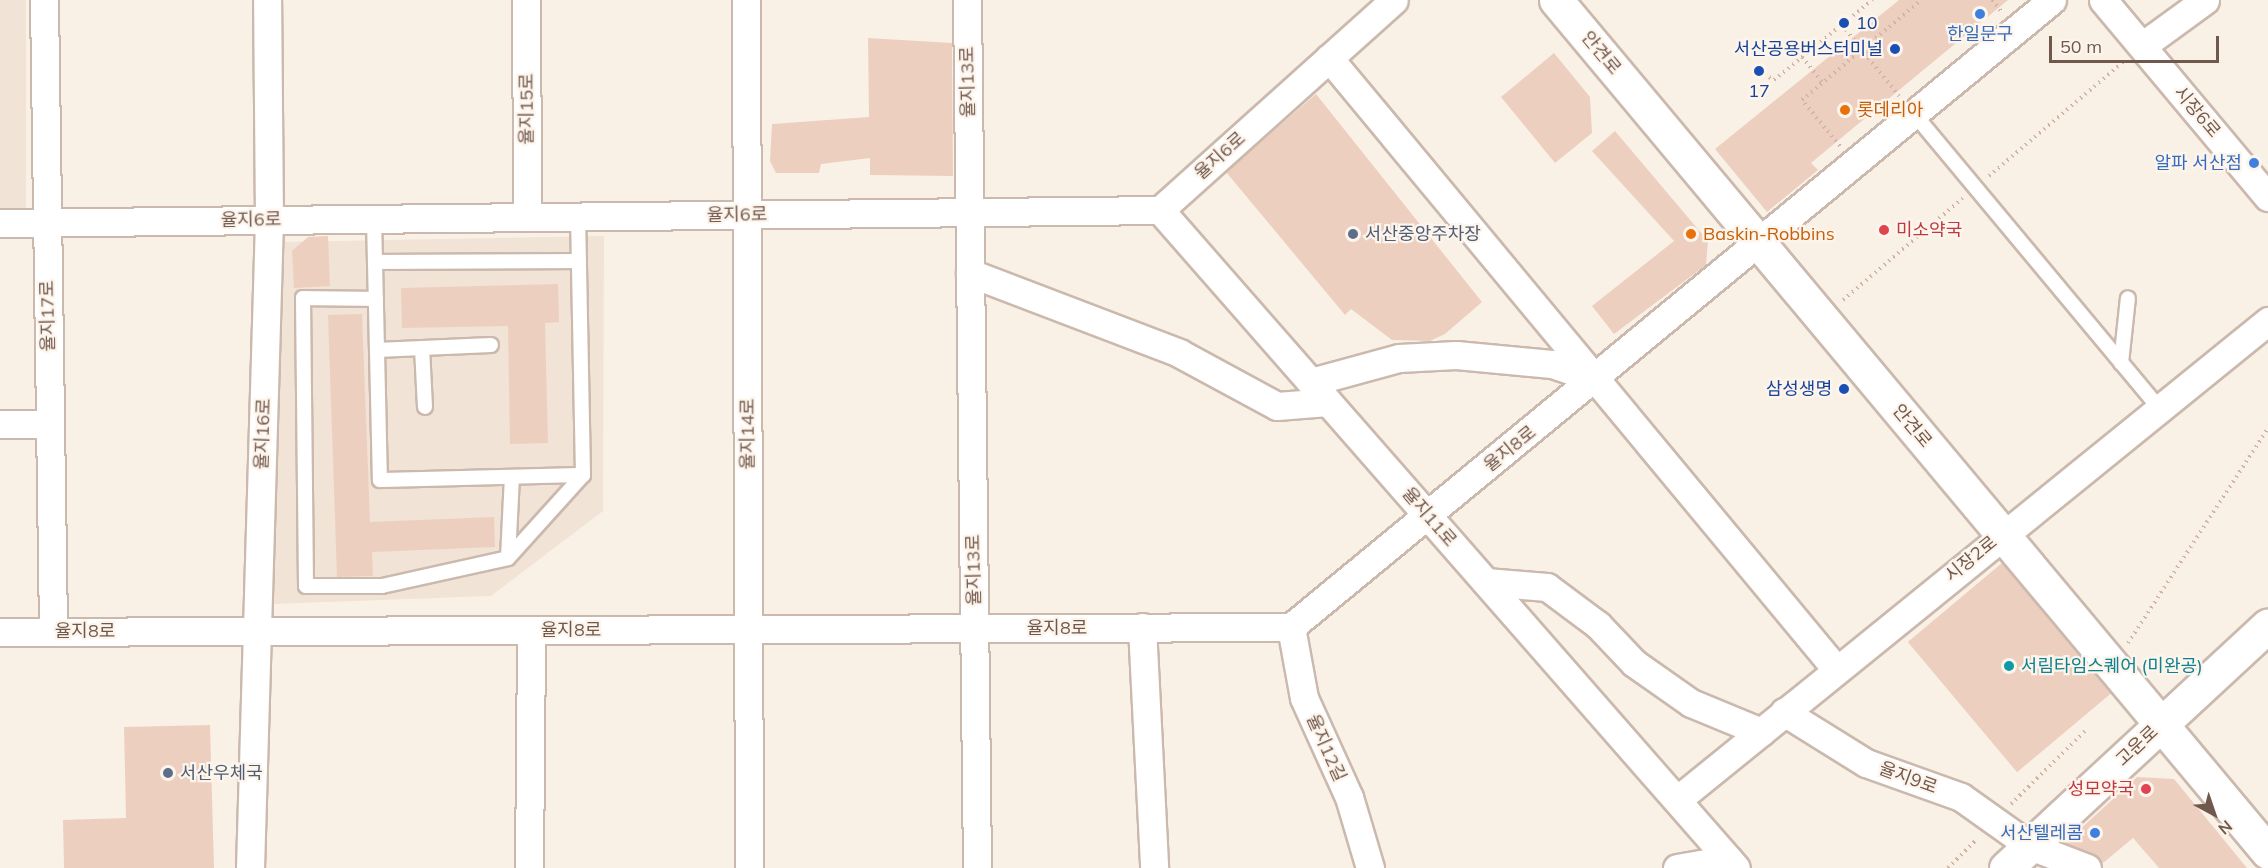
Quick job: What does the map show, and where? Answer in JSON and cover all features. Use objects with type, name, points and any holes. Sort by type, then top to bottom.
[{"type":"street","name":"율지17로","points":[[44,0],[53,632]]},
{"type":"street","name":"율지16로","points":[[250,868],[269,220],[267,0]]},
{"type":"street","name":"율지15로","points":[[526,0],[527,217]]},
{"type":"street","name":"율지14로","points":[[746,0],[749,868]]},
{"type":"street","name":"율지13로","points":[[967,0],[977,868]]},
{"type":"street","name":"율지6로","points":[[0,223],[1160,210],[1394,0]]},
{"type":"street","name":"안견로","points":[[1556,0],[2268,852]]},
{"type":"street","name":"율지8로","points":[[0,632],[1291,627],[1760,244],[2052,0]]},
{"type":"street","name":"시장6로","points":[[2103,0],[2268,197]]},
{"type":"street","points":[[2142,46],[2205,0]]},
{"type":"street","points":[[1329,58],[1837,669]]},
{"type":"street","name":"율지11로","points":[[1160,210],[1732,863]]},
{"type":"street","points":[[970,273],[1179,353],[1277,406],[1320,392],[1399,358],[1456,354],[1552,364],[1596,379]]},
{"type":"street","name":"시장2로","points":[[1677,800],[2268,321]]},
{"type":"street","points":[[0,424],[50,424]]},
{"type":"street","points":[[1486,582],[1547,587],[1598,625],[1634,663],[1691,704],[1761,732]]},
{"type":"street","name":"고운로","points":[[2006,868],[2039,857],[2161,723],[2268,624]]},
{"type":"street","points":[[1142,627],[1154,868]]},
{"type":"street","name":"율지12길","points":[[1291,627],[1304,698],[1349,797],[1370,868]]},
{"type":"street","points":[[529,868],[531,630]]},
{"type":"street","name":"율지9로","points":[[1785,712],[1866,763],[1961,797],[2039,857],[2087,868]]},
{"type":"street","points":[[1677,868],[1732,863]]},
{"type":"lane","points":[[1915,115],[2159,408]]},
{"type":"lane","points":[[376,299],[303,298],[306,586],[382,586],[508,558],[583,475],[578,216]]},
{"type":"lane","points":[[374,219],[380,480],[583,475]]},
{"type":"lane","points":[[375,262],[579,261]]},
{"type":"lane","points":[[2121,363],[2128,298]]},
{"type":"lane","points":[[377,350],[491,345]]},
{"type":"lane","points":[[422,348],[425,407]]},
{"type":"lane","points":[[508,558],[512,477]]},
{"type":"path","points":[[1759,70],[1774,80],[1872,0]]},
{"type":"path","points":[[1855,164],[1802,100],[1915,2],[1921,0]]},
{"type":"path","points":[[1842,25],[1915,115]]},
{"type":"path","points":[[1802,57],[1822,82]]},
{"type":"path","points":[[2113,666],[2268,428]]},
{"type":"path","points":[[2009,806],[2087,729]]},
{"type":"path","points":[[1948,868],[1980,835]]},
{"type":"shaded area","points":[[0,0],[26,0],[26,210],[0,210]]},
{"type":"shaded area","points":[[604,236],[603,511],[491,596],[272,604],[279,242]]},
{"type":"building","name":"서산공용버스터미널","points":[[1899,0],[2008,0],[1811,163],[1818,170],[1767,212],[1715,149]]},
{"type":"building","points":[[868,38],[952,43],[953,176],[870,175],[870,158],[821,164],[819,173],[776,173],[770,161],[772,124],[869,117]]},
{"type":"building","points":[[1554,53],[1590,97],[1592,133],[1555,163],[1501,97]]},
{"type":"building","name":"서산중앙주차장","points":[[1316,94],[1482,302],[1445,334],[1430,341],[1392,340],[1351,309],[1345,315],[1226,172]]},
{"type":"building","points":[[1615,131],[1708,241],[1706,265],[1614,334],[1592,306],[1674,241],[1592,151]]},
{"type":"building","points":[[328,236],[330,286],[294,288],[292,251],[308,237]]},
{"type":"building","points":[[558,284],[559,322],[545,323],[548,443],[510,444],[508,326],[402,328],[401,288]]},
{"type":"building","points":[[362,314],[370,522],[494,517],[495,547],[372,552],[373,576],[337,577],[328,315]]},
{"type":"building","name":"서림타임스퀘어 (미완공)","points":[[2002,563],[2111,693],[2017,772],[1908,642]]},
{"type":"building","name":"서산우체국","points":[[210,725],[214,868],[64,868],[63,820],[126,818],[124,727]]},
{"type":"building","points":[[2137,777],[2174,779],[2247,868],[2159,868],[2133,838],[2103,863],[2065,843]]},
{"type":"place","name":"한일문구","points":[[1980,14]]},
{"type":"place","name":"10","points":[[1844,23]]},
{"type":"place","name":"서산공용버스터미널","points":[[1895,49]]},
{"type":"place","name":"17","points":[[1759,71]]},
{"type":"place","name":"롯데리아","points":[[1845,110]]},
{"type":"place","name":"알파 서산점","points":[[2254,163]]},
{"type":"place","name":"미소약국","points":[[1884,230]]},
{"type":"place","name":"서산중앙주차장","points":[[1353,234]]},
{"type":"place","name":"Baskin-Robbins","points":[[1691,234]]},
{"type":"place","name":"삼성생명","points":[[1844,389]]},
{"type":"place","name":"서림타임스퀘어 (미완공)","points":[[2009,666]]},
{"type":"place","name":"서산우체국","points":[[168,773]]},
{"type":"place","name":"성모약국","points":[[2146,789]]},
{"type":"place","name":"서산텔레콤","points":[[2095,833]]}]
